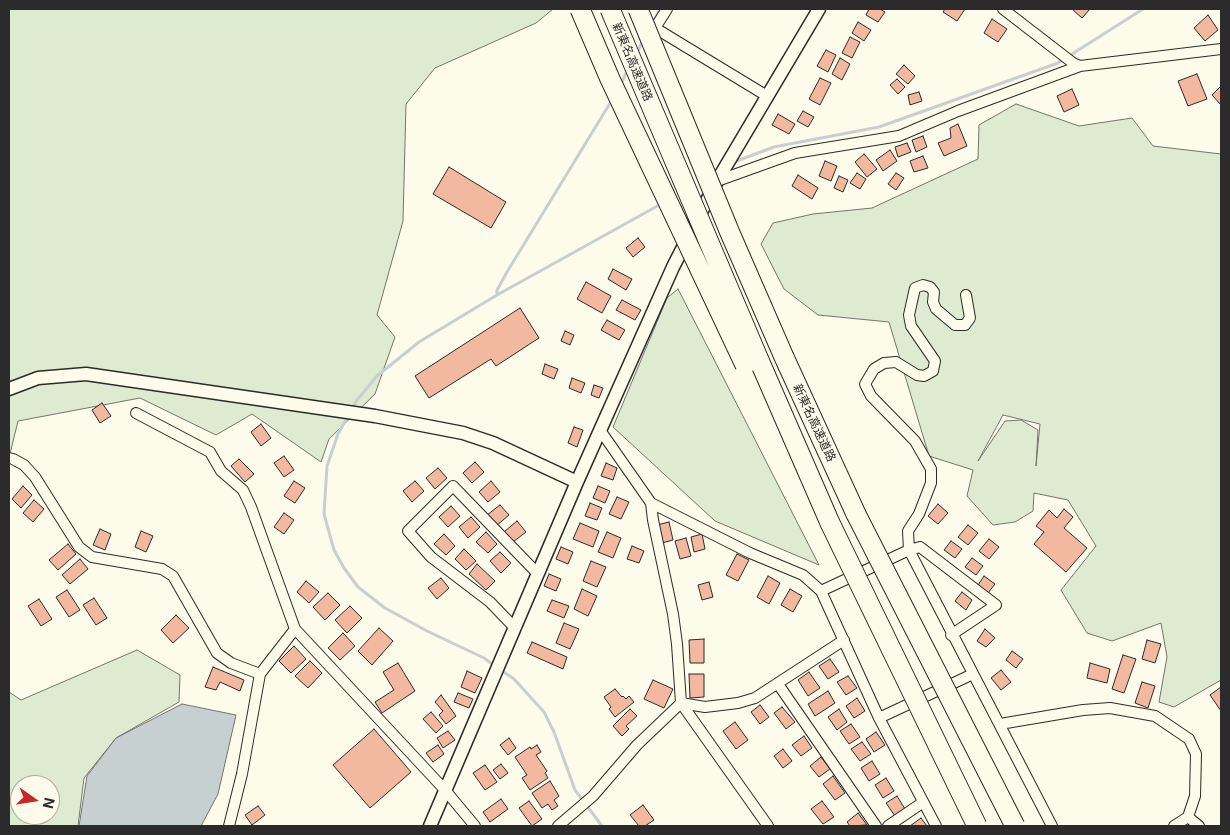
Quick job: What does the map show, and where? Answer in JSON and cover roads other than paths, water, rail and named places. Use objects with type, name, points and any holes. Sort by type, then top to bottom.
[{"type":"highway","points":[[580,9],[610,79],[752,362]]},
{"type":"highway","name":"新東名高速道路","points":[[610,9],[752,362],[793,440],[830,523],[977,826]]},
{"type":"highway","name":"新東名高速道路","points":[[638,9],[730,233],[856,514],[1014,826]]},
{"type":"highway","points":[[999,797],[1018,826]]},
{"type":"street","points":[[667,9],[656,28],[767,96]]},
{"type":"street","points":[[430,826],[577,482],[673,267],[716,181],[819,9]]},
{"type":"street","points":[[1002,9],[1076,65]]},
{"type":"street","points":[[716,181],[795,153],[899,136],[1076,65],[1221,48]]},
{"type":"street","points":[[966,296],[970,318],[965,325],[955,324],[936,309],[933,302],[934,292],[930,287],[923,285],[915,288],[909,315],[911,326],[935,361],[933,370],[924,376],[917,375],[896,362],[884,363],[874,369],[865,384],[871,396],[915,440],[931,470],[931,483],[919,514],[908,531],[909,550],[951,635],[1000,724],[1052,826]]},
{"type":"street","points":[[9,389],[38,378],[86,374],[339,411],[463,433],[493,443],[577,482]]},
{"type":"street","points":[[136,413],[210,452],[222,471],[243,490],[251,506],[295,628],[445,790],[475,826]]},
{"type":"street","points":[[600,430],[651,503],[750,553],[803,575],[821,591],[879,718],[936,826]]},
{"type":"street","points":[[9,458],[24,465],[34,477],[79,547],[92,557],[162,569],[173,576],[217,654],[230,663],[260,674]]},
{"type":"street","points":[[514,628],[490,602],[431,557],[408,530],[453,486],[538,574]]},
{"type":"street","points":[[651,503],[652,520],[675,629],[681,703],[768,826]]},
{"type":"street","points":[[821,591],[909,550],[920,547],[996,605],[951,635]]},
{"type":"street","points":[[229,826],[242,774],[260,674],[295,628]]},
{"type":"street","points":[[681,703],[705,707],[738,703],[755,698],[844,640]]},
{"type":"street","points":[[879,718],[973,674]]},
{"type":"street","points":[[778,684],[876,826]]},
{"type":"street","points":[[558,826],[593,796],[637,746],[681,703]]},
{"type":"street","points":[[1000,724],[1084,710],[1110,708],[1155,716],[1189,740],[1196,754],[1195,796],[1188,817],[1174,826]]},
{"type":"street","points":[[888,826],[922,802]]},
{"type":"street","points":[[1188,817],[1199,826]]},
{"type":"waterway","points":[[652,24],[660,9]]},
{"type":"waterway","points":[[1069,56],[1143,9]]},
{"type":"waterway","points":[[636,55],[643,40]]},
{"type":"waterway","points":[[734,162],[774,147],[879,127],[1058,63],[1063,59]]},
{"type":"waterway","points":[[620,86],[628,69]]},
{"type":"waterway","points":[[497,294],[497,290],[507,272],[612,100]]},
{"type":"waterway","points":[[351,410],[377,376],[419,342],[497,295],[661,204]]},
{"type":"waterway","points":[[348,416],[338,434],[327,466],[324,514],[334,550],[344,568],[358,587],[385,608],[427,631],[484,658],[496,667]]},
{"type":"waterway","points":[[501,670],[514,679],[544,712],[554,732],[575,790],[602,826]]}]
